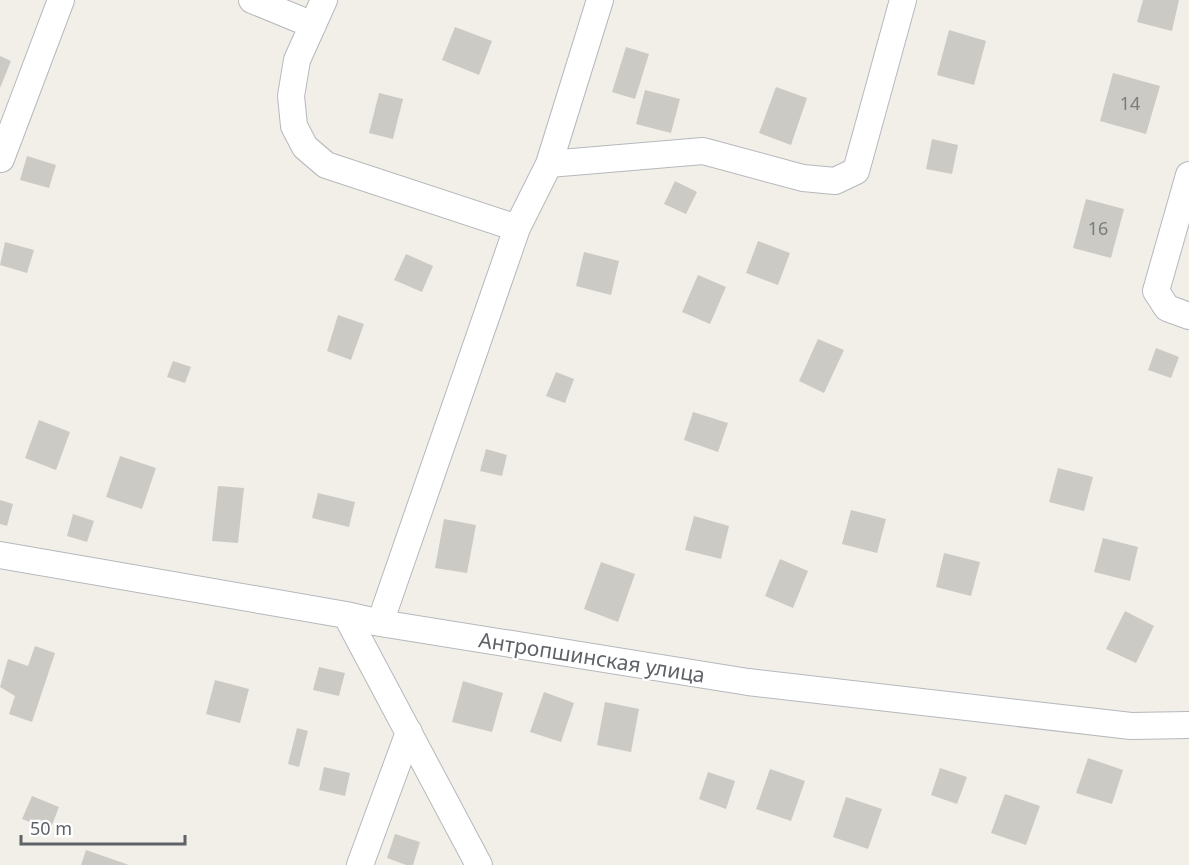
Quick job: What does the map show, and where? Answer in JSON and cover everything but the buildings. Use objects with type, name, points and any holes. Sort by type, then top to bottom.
[{"type":"street","points":[[1,159],[61,0]]},
{"type":"street","points":[[252,0],[314,25]]},
{"type":"street","points":[[324,0],[297,60],[291,96],[294,126],[305,147],[326,165],[517,228]]},
{"type":"street","points":[[380,623],[517,228],[549,164],[600,0]]},
{"type":"street","points":[[549,164],[703,151],[803,178],[835,181],[856,171],[903,0]]},
{"type":"street","points":[[1189,174],[1156,291],[1167,308],[1189,316]]},
{"type":"street","name":"Антропшинская улица","points":[[0,555],[346,615],[380,623],[748,682],[1131,726],[1189,725]]},
{"type":"street","points":[[346,615],[479,865]]},
{"type":"street","points":[[360,865],[410,732]]}]
